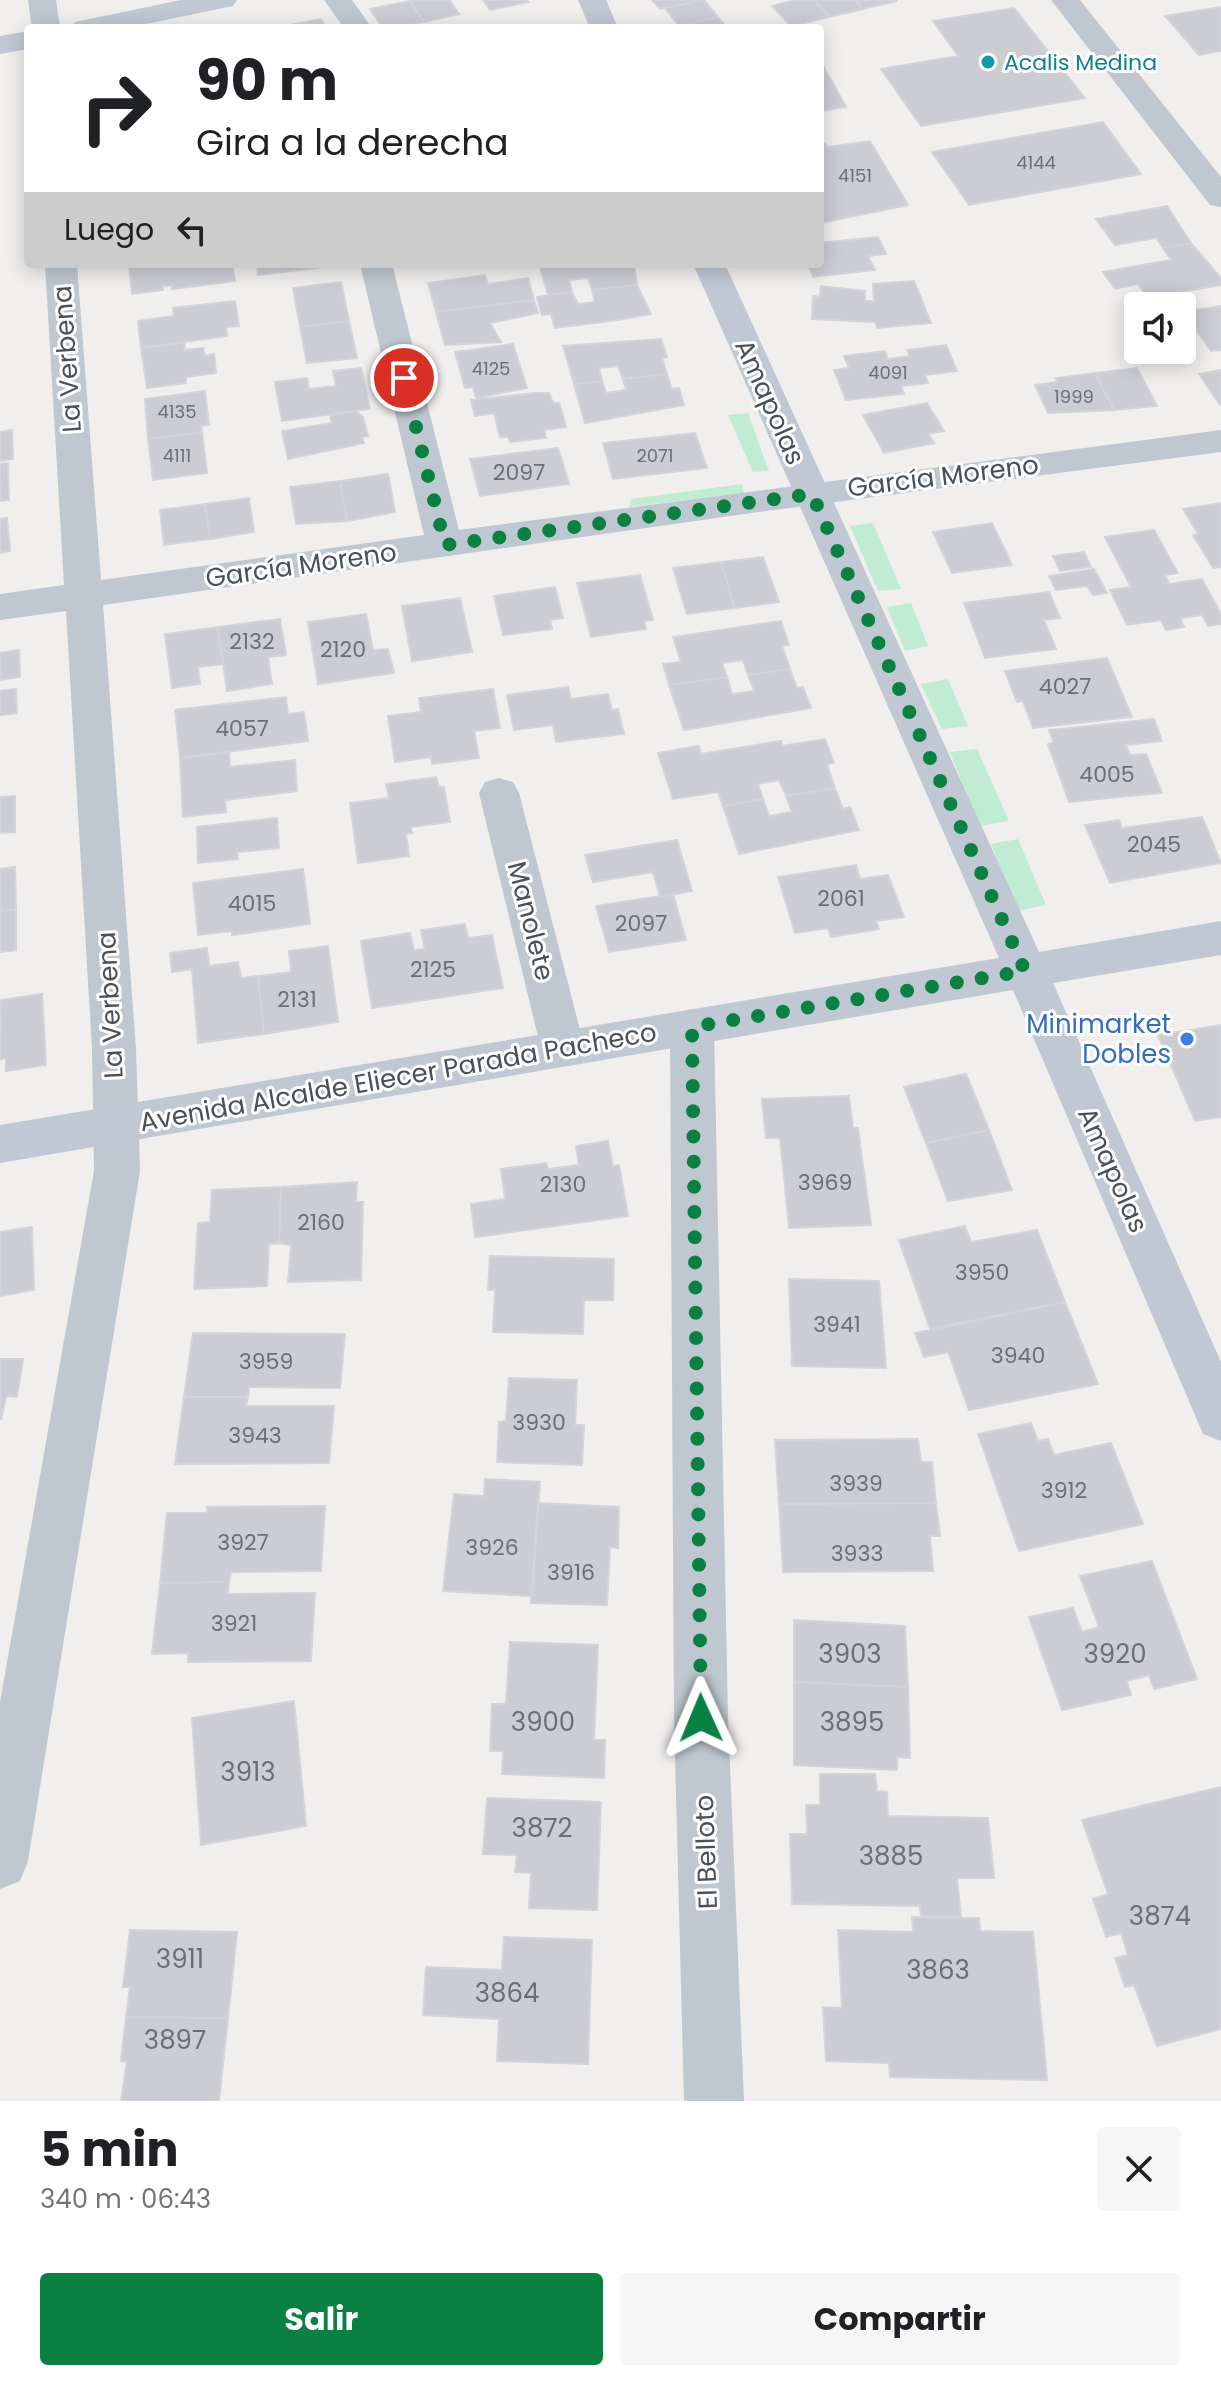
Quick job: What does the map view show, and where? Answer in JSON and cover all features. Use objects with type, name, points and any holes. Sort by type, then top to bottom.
[{"type":"street","points":[[42,0],[45,24]]},
{"type":"street","points":[[105,24],[223,0]]},
{"type":"street","points":[[338,0],[355,24]]},
{"type":"street","points":[[592,0],[602,24]]},
{"type":"street","points":[[1065,0],[1221,198]]},
{"type":"street","points":[[0,45],[24,41]]},
{"type":"street","name":"La Verbena","points":[[0,1861],[9,1740],[116,1181],[118,1124],[61,268]]},
{"type":"street","points":[[377,268],[445,545]]},
{"type":"street","name":"Amapolas","points":[[711,268],[1221,1418]]},
{"type":"street","name":"García Moreno","points":[[0,607],[812,494],[1221,441]]},
{"type":"street","name":"Manolete","points":[[499,793],[563,1049]]},
{"type":"street","name":"Avenida Alcalde Eliecer Parada Pacheco","points":[[0,1144],[1221,938]]},
{"type":"street","name":"El Belloto","points":[[692,1027],[701,1718],[714,2101]]},
{"type":"green space","points":[[748,413],[769,471],[753,472],[728,415]]},
{"type":"green space","points":[[742,484],[744,493],[629,507],[631,499]]},
{"type":"green space","points":[[873,523],[901,589],[878,591],[850,526]]},
{"type":"green space","points":[[911,603],[928,646],[905,651],[887,607]]},
{"type":"green space","points":[[948,679],[968,726],[942,729],[921,684]]},
{"type":"green space","points":[[977,749],[1009,821],[979,826],[950,752]]},
{"type":"green space","points":[[1018,839],[1046,905],[1017,911],[991,844]]},
{"type":"building","points":[[449,0],[459,14],[424,22],[410,1]]},
{"type":"building","points":[[483,0],[527,0],[529,2],[490,10]]},
{"type":"building","points":[[652,0],[704,0],[660,9]]},
{"type":"building","points":[[704,0],[718,17],[677,24],[665,8]]},
{"type":"building","points":[[796,0],[814,0],[830,17],[789,24],[772,6]]},
{"type":"building","points":[[814,0],[855,0],[863,9],[830,17]]},
{"type":"building","points":[[855,0],[897,0],[897,1],[863,9]]},
{"type":"building","points":[[410,1],[424,22],[380,24],[370,9]]},
{"type":"building","points":[[1221,7],[1221,51],[1199,55],[1165,16]]},
{"type":"building","name":"Acalis Medina","points":[[1014,8],[1085,98],[921,126],[881,69],[958,56],[933,21]]},
{"type":"building","points":[[718,17],[724,24],[688,24]]},
{"type":"building","points":[[321,19],[324,24],[295,24]]},
{"type":"building","points":[[824,67],[846,107],[824,110]]},
{"type":"building","points":[[1103,122],[1141,174],[969,205],[932,152]]},
{"type":"building","points":[[870,141],[908,205],[824,222],[824,143],[828,147]]},
{"type":"building","points":[[1167,206],[1191,243],[1163,248],[1156,238],[1115,245],[1096,219]]},
{"type":"building","points":[[878,237],[886,254],[868,256],[875,270],[813,277],[810,268],[824,268],[824,243]]},
{"type":"building","points":[[1191,243],[1221,278],[1221,285],[1182,292],[1144,292],[1138,284],[1115,289],[1103,272],[1171,260],[1163,248]]},
{"type":"building","points":[[129,268],[233,268],[235,281],[172,289],[172,285],[162,286],[163,290],[132,294]]},
{"type":"building","points":[[257,268],[319,268],[258,275]]},
{"type":"building","points":[[540,268],[635,268],[637,285],[592,290],[588,278],[569,280],[572,292],[548,295]]},
{"type":"building","points":[[485,275],[488,284],[528,278],[534,300],[436,312],[428,283]]},
{"type":"building","points":[[914,281],[931,323],[877,328],[875,322],[812,319],[813,296],[820,297],[821,286],[865,291],[865,301],[874,301],[873,284]]},
{"type":"building","points":[[341,282],[349,321],[300,327],[293,288]]},
{"type":"building","points":[[637,285],[651,314],[555,328],[551,314],[542,315],[537,297],[572,292],[578,304],[595,302],[592,290]]},
{"type":"building","points":[[534,300],[538,313],[490,323],[501,342],[445,345],[436,312]]},
{"type":"building","points":[[235,301],[239,326],[226,327],[227,336],[141,348],[138,321],[174,316],[173,308]]},
{"type":"building","points":[[1221,306],[1221,350],[1211,351],[1196,330],[1196,310]]},
{"type":"building","points":[[349,321],[357,358],[307,363],[300,327]]},
{"type":"building","points":[[661,339],[667,357],[662,358],[667,374],[623,379],[618,366],[599,368],[602,381],[574,384],[563,346]]},
{"type":"building","points":[[185,343],[184,350],[203,348],[205,356],[214,354],[216,373],[186,377],[186,383],[147,388],[141,348]]},
{"type":"building","points":[[513,344],[527,388],[476,398],[473,387],[465,388],[455,352]]},
{"type":"building","points":[[946,345],[957,371],[925,375],[928,383],[901,386],[904,394],[846,400],[834,370],[849,368],[844,356],[885,351],[888,359],[910,356],[907,350]]},
{"type":"building","points":[[361,368],[370,409],[282,421],[275,382],[307,378],[309,389],[336,386],[333,371]]},
{"type":"building","points":[[1137,368],[1157,406],[1114,410],[1095,373]]},
{"type":"building","points":[[1221,370],[1221,405],[1220,405],[1199,374]]},
{"type":"building","points":[[1095,373],[1114,410],[1048,413],[1035,385],[1057,382],[1056,378]]},
{"type":"building","points":[[667,374],[672,389],[679,388],[684,405],[585,423],[574,384],[602,381],[606,393],[626,390],[623,379]]},
{"type":"building","points":[[205,391],[209,425],[201,426],[202,432],[148,439],[145,399]]},
{"type":"building","points":[[549,393],[553,403],[559,403],[566,427],[544,430],[546,438],[510,442],[508,437],[500,437],[494,413],[475,416],[471,400]]},
{"type":"building","points":[[927,403],[944,431],[928,434],[934,443],[884,453],[863,415]]},
{"type":"building","points":[[356,411],[363,417],[368,436],[362,437],[364,443],[288,459],[282,431],[332,423],[330,415]]},
{"type":"building","points":[[12,430],[13,459],[0,461],[0,432]]},
{"type":"building","points":[[202,432],[207,473],[153,480],[148,439]]},
{"type":"building","points":[[695,433],[707,468],[613,479],[603,443]]},
{"type":"building","points":[[558,448],[569,484],[480,496],[470,459]]},
{"type":"building","points":[[8,463],[9,500],[0,501],[0,464]]},
{"type":"building","points":[[388,474],[395,512],[347,521],[340,481]]},
{"type":"building","points":[[340,481],[347,521],[296,524],[290,487]]},
{"type":"building","points":[[249,498],[254,532],[210,539],[205,504]]},
{"type":"building","points":[[1221,503],[1221,567],[1213,568],[1193,535],[1198,534],[1183,509]]},
{"type":"building","points":[[205,504],[210,539],[164,545],[160,510]]},
{"type":"building","points":[[7,518],[10,551],[0,553],[0,519]]},
{"type":"building","points":[[992,523],[1012,565],[952,573],[933,532]]},
{"type":"building","points":[[1154,530],[1178,573],[1165,575],[1169,584],[1202,579],[1221,614],[1221,624],[1208,626],[1202,615],[1180,618],[1184,627],[1166,630],[1161,620],[1127,625],[1110,590],[1131,587],[1105,537]]},
{"type":"building","points":[[1084,552],[1091,567],[1060,571],[1053,556]]},
{"type":"building","points":[[763,557],[779,602],[735,608],[721,562]]},
{"type":"building","points":[[721,562],[735,608],[687,614],[673,568]]},
{"type":"building","points":[[1094,569],[1107,593],[1093,595],[1087,586],[1056,590],[1049,576]]},
{"type":"building","points":[[640,575],[653,620],[644,621],[646,629],[591,637],[577,583]]},
{"type":"building","points":[[555,587],[563,618],[550,620],[552,629],[503,635],[494,596]]},
{"type":"building","points":[[1049,592],[1060,618],[1044,620],[1056,649],[985,658],[964,603]]},
{"type":"building","points":[[460,598],[472,652],[412,661],[402,606]]},
{"type":"building","points":[[366,614],[373,650],[388,649],[394,673],[318,684],[308,622]]},
{"type":"building","points":[[280,619],[286,655],[268,657],[272,684],[227,691],[218,627]]},
{"type":"building","points":[[781,621],[789,645],[782,646],[790,669],[748,675],[743,660],[722,663],[727,677],[669,685],[663,664],[681,662],[673,637]]},
{"type":"building","points":[[218,627],[223,664],[198,667],[200,684],[172,688],[165,634]]},
{"type":"building","points":[[19,650],[20,677],[0,680],[0,653]]},
{"type":"building","points":[[1107,658],[1132,717],[1033,728],[1023,701],[1017,702],[1005,671]]},
{"type":"building","points":[[790,669],[797,688],[803,687],[811,708],[684,730],[669,685],[727,677],[732,694],[754,691],[748,675]]},
{"type":"building","points":[[568,687],[571,699],[608,694],[612,710],[618,709],[624,734],[556,742],[553,725],[514,730],[507,695]]},
{"type":"building","points":[[16,689],[17,713],[0,715],[0,691]]},
{"type":"building","points":[[493,689],[500,728],[474,731],[479,758],[432,764],[431,757],[395,762],[388,716],[421,712],[419,698]]},
{"type":"building","points":[[286,697],[288,714],[304,712],[308,741],[180,758],[175,710]]},
{"type":"building","points":[[1154,719],[1162,741],[1126,745],[1130,755],[1146,754],[1162,793],[1069,802],[1048,744],[1054,742],[1049,730]]},
{"type":"building","points":[[825,739],[834,763],[827,764],[835,788],[786,796],[779,780],[758,784],[763,799],[723,806],[718,792],[673,799],[658,753],[699,746],[701,754],[781,741],[782,746]]},
{"type":"building","points":[[229,752],[230,767],[295,760],[297,791],[225,800],[226,812],[183,817],[180,758]]},
{"type":"building","points":[[436,777],[439,787],[444,787],[450,822],[411,827],[412,833],[406,834],[409,856],[358,863],[350,803],[389,798],[386,784]]},
{"type":"building","points":[[835,788],[843,809],[850,807],[859,830],[739,854],[723,806],[763,799],[769,816],[792,812],[786,796]]},
{"type":"building","points":[[15,796],[15,832],[0,833],[0,797]]},
{"type":"building","points":[[1202,817],[1221,863],[1110,883],[1085,825],[1119,820],[1122,828]]},
{"type":"building","points":[[277,818],[279,848],[237,852],[238,859],[198,863],[197,827]]},
{"type":"building","points":[[677,840],[692,891],[660,897],[653,872],[593,882],[585,855]]},
{"type":"building","points":[[856,865],[860,879],[888,875],[904,917],[876,921],[879,929],[831,937],[828,928],[795,933],[778,877]]},
{"type":"building","points":[[15,867],[16,909],[0,911],[0,869]]},
{"type":"building","points":[[303,869],[310,924],[232,935],[232,931],[198,935],[193,883]]},
{"type":"building","points":[[673,894],[686,940],[609,952],[596,906]]},
{"type":"building","points":[[16,909],[16,950],[0,952],[0,911]]},
{"type":"building","points":[[465,924],[468,938],[492,935],[503,988],[372,1008],[361,941],[410,933],[414,950],[425,949],[421,930]]},
{"type":"building","points":[[328,946],[338,1022],[264,1034],[258,976],[291,972],[289,951]]},
{"type":"building","points":[[207,948],[209,966],[238,962],[241,978],[258,976],[264,1034],[198,1043],[192,969],[172,972],[170,953]]},
{"type":"building","points":[[42,994],[46,1065],[6,1071],[6,1058],[0,1059],[1,1000]]},
{"type":"building","points":[[1221,1025],[1221,1117],[1195,1121],[1158,1035]]},
{"type":"building","points":[[966,1074],[989,1130],[926,1143],[904,1087]]},
{"type":"building","points":[[849,1096],[853,1128],[858,1128],[871,1225],[789,1228],[780,1138],[766,1138],[762,1099]]},
{"type":"building","points":[[989,1130],[1012,1190],[948,1201],[926,1143]]},
{"type":"building","points":[[608,1141],[613,1166],[619,1165],[628,1216],[475,1237],[471,1204],[505,1199],[501,1169],[546,1163],[548,1169],[579,1165],[576,1146]]},
{"type":"building","points":[[357,1182],[356,1202],[363,1202],[361,1280],[288,1282],[291,1245],[279,1243],[281,1187]]},
{"type":"building","points":[[281,1187],[279,1243],[269,1244],[267,1286],[194,1289],[198,1223],[210,1222],[212,1190]]},
{"type":"building","points":[[965,1226],[971,1242],[1037,1230],[1065,1302],[930,1329],[899,1240]]},
{"type":"building","points":[[32,1227],[34,1290],[0,1296],[0,1232]]},
{"type":"building","points":[[490,1256],[614,1259],[613,1300],[584,1300],[583,1334],[493,1332],[495,1290],[488,1290]]},
{"type":"building","points":[[789,1279],[879,1281],[886,1368],[792,1366]]},
{"type":"building","points":[[1065,1302],[1098,1384],[969,1410],[948,1352],[924,1357],[915,1333]]},
{"type":"building","points":[[193,1333],[345,1334],[340,1388],[249,1387],[248,1397],[184,1397]]},
{"type":"building","points":[[0,1359],[23,1359],[17,1397],[6,1396],[1,1420]]},
{"type":"building","points":[[509,1378],[577,1380],[575,1425],[584,1425],[582,1465],[497,1462],[499,1422],[506,1421]]},
{"type":"building","points":[[184,1397],[248,1397],[246,1406],[334,1406],[329,1463],[175,1464]]},
{"type":"building","points":[[1031,1423],[1038,1441],[1048,1439],[1054,1455],[1111,1443],[1143,1524],[1019,1551],[978,1434]]},
{"type":"building","points":[[918,1439],[921,1462],[932,1462],[936,1503],[779,1504],[775,1440]]},
{"type":"building","points":[[485,1479],[540,1482],[532,1596],[443,1591],[454,1494],[484,1496]]},
{"type":"building","points":[[538,1503],[619,1507],[618,1548],[610,1547],[607,1605],[531,1603]]},
{"type":"building","points":[[936,1503],[940,1536],[930,1536],[933,1571],[783,1572],[779,1504]]},
{"type":"building","points":[[325,1506],[321,1571],[231,1572],[229,1582],[160,1583],[167,1513],[207,1513],[207,1507]]},
{"type":"building","points":[[1152,1561],[1197,1679],[1154,1689],[1149,1675],[1127,1681],[1131,1695],[1062,1710],[1029,1617],[1073,1608],[1082,1632],[1099,1627],[1080,1576]]},
{"type":"building","points":[[229,1582],[228,1594],[315,1593],[311,1661],[188,1662],[188,1653],[152,1654],[160,1583]]},
{"type":"building","points":[[794,1620],[905,1626],[908,1687],[794,1682]]},
{"type":"building","points":[[510,1642],[598,1645],[594,1740],[605,1740],[604,1778],[502,1774],[503,1751],[490,1751],[492,1704],[506,1704]]},
{"type":"building","points":[[794,1682],[908,1687],[910,1758],[897,1757],[897,1770],[794,1765]]},
{"type":"building","points":[[294,1701],[306,1826],[201,1845],[192,1718]]},
{"type":"building","points":[[820,1774],[875,1774],[877,1791],[887,1792],[888,1816],[988,1818],[994,1878],[957,1878],[961,1916],[921,1916],[920,1906],[792,1904],[790,1834],[807,1834],[806,1805],[820,1805]]},
{"type":"building","points":[[1221,1787],[1221,2029],[1157,2046],[1134,1985],[1125,1987],[1115,1958],[1128,1955],[1121,1933],[1106,1937],[1093,1899],[1108,1894],[1082,1820]]},
{"type":"building","points":[[487,1798],[601,1802],[597,1910],[529,1908],[531,1873],[515,1872],[517,1855],[483,1854]]},
{"type":"building","points":[[912,1917],[979,1918],[980,1931],[1033,1932],[1047,2080],[890,2077],[889,2063],[826,2061],[823,2007],[842,2008],[838,1930],[913,1932]]},
{"type":"building","points":[[130,1930],[237,1932],[228,2018],[126,2017],[130,1987],[123,1987]]},
{"type":"building","points":[[504,1937],[592,1940],[588,2064],[497,2061],[499,2019],[423,2015],[426,1967],[502,1970]]},
{"type":"building","points":[[126,2017],[228,2018],[219,2101],[121,2101],[127,2061],[121,2061]]},
{"type":"place","name":"Acalis Medina","points":[[988,62]]},
{"type":"place","name":"Minimarket Dobles","points":[[1187,1039]]},
{"type":"route","points":[[404,378],[445,545],[812,494],[1025,971],[692,1027],[690,1086],[701,1718]]}]
